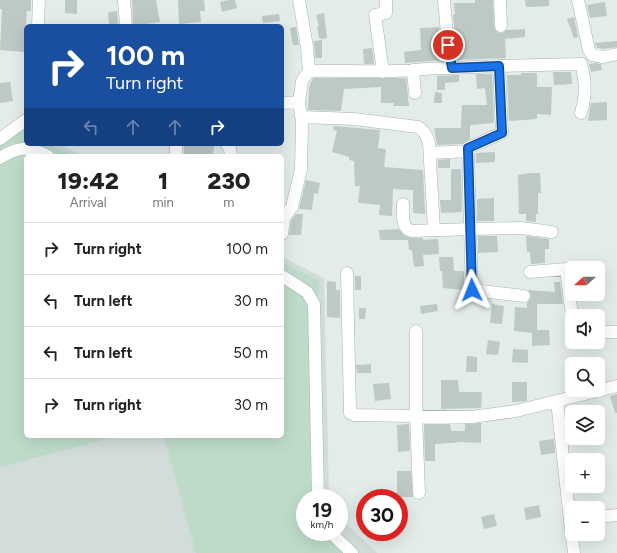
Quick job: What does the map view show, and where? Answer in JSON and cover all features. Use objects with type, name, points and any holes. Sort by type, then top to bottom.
[{"type":"street","points":[[38,24],[39,0]]},
{"type":"street","points":[[124,0],[126,24]]},
{"type":"street","points":[[284,218],[301,169],[301,117],[299,102],[302,82],[309,71],[308,47],[299,0]]},
{"type":"street","points":[[383,72],[375,16],[386,13],[386,0]]},
{"type":"street","points":[[444,0],[448,45],[452,68]]},
{"type":"street","points":[[500,0],[501,26]]},
{"type":"street","points":[[578,0],[589,50],[592,55],[603,57],[617,54]]},
{"type":"street","points":[[309,71],[383,72],[438,67],[452,68],[581,64],[585,78],[586,98],[581,113]]},
{"type":"street","points":[[499,66],[502,133],[468,148],[472,290],[524,296]]},
{"type":"street","points":[[413,70],[415,94]]},
{"type":"street","points":[[284,103],[299,102]]},
{"type":"street","points":[[301,117],[354,119],[418,127],[426,132],[430,153],[434,230]]},
{"type":"street","points":[[0,139],[24,121]]},
{"type":"street","points":[[0,158],[25,147],[44,154]]},
{"type":"street","points":[[430,153],[468,151]]},
{"type":"street","points":[[403,204],[404,226],[406,229],[411,231],[521,228],[552,232]]},
{"type":"street","points":[[530,272],[566,269],[571,309]]},
{"type":"street","points":[[347,273],[350,413],[354,416],[472,417],[516,411],[617,386]]},
{"type":"street","points":[[284,277],[306,292],[314,304],[318,489]]},
{"type":"street","points":[[416,331],[416,416],[419,493]]},
{"type":"street","points":[[605,332],[617,333]]},
{"type":"street","points":[[557,400],[569,501]]},
{"type":"street","points":[[605,516],[617,514]]},
{"type":"street","points":[[339,541],[352,553]]},
{"type":"street","points":[[573,541],[574,553]]},
{"type":"shaded area","points":[[24,128],[24,146],[63,146],[79,154],[24,154],[24,438],[284,438],[284,258],[324,278],[329,489],[296,489],[296,541],[348,541],[348,526],[356,533],[356,541],[364,541],[377,553],[0,553],[0,137]]},
{"type":"green space","points":[[21,129],[24,131],[24,146],[53,146],[69,154],[24,154],[24,438],[110,438],[0,467],[0,142]]},
{"type":"green space","points":[[284,263],[320,281],[310,364],[313,489],[296,489],[296,541],[335,541],[346,553],[196,553],[165,438],[284,438]]},
{"type":"building","points":[[0,0],[31,0],[31,11],[27,11],[26,24],[24,24],[24,52],[0,50],[2,9],[0,9]]},
{"type":"building","points":[[65,0],[77,0],[77,14],[65,13]]},
{"type":"building","points":[[132,0],[156,0],[160,22],[133,24]]},
{"type":"building","points":[[178,0],[204,0],[205,11],[200,11],[201,22],[179,24]]},
{"type":"building","points":[[235,0],[237,8],[222,12],[220,2]]},
{"type":"building","points":[[475,0],[493,0],[494,26],[497,32],[502,33],[507,30],[525,29],[525,37],[505,39],[506,58],[458,60],[453,15],[455,14],[454,3],[475,3]]},
{"type":"building","points":[[525,0],[549,0],[549,6],[526,7]]},
{"type":"building","points":[[605,2],[607,16],[590,18],[587,5]]},
{"type":"building","points":[[117,11],[118,24],[109,24],[108,12]]},
{"type":"building","points":[[324,13],[327,38],[322,39],[319,38],[317,26],[319,26],[316,15]]},
{"type":"building","points":[[279,14],[280,21],[263,23],[262,16]]},
{"type":"building","points":[[574,17],[578,37],[574,38],[567,19]]},
{"type":"building","points":[[296,27],[299,45],[293,45],[290,28]]},
{"type":"building","points":[[439,27],[443,60],[405,63],[404,52],[421,50],[420,28]]},
{"type":"building","points":[[322,40],[322,58],[315,58],[314,41]]},
{"type":"building","points":[[617,41],[617,47],[603,49],[597,48],[595,43]]},
{"type":"building","points":[[372,48],[374,64],[364,64],[363,49]]},
{"type":"building","points":[[589,64],[601,64],[602,70],[591,72]]},
{"type":"building","points":[[553,72],[571,72],[572,84],[554,85]]},
{"type":"building","points":[[521,73],[537,73],[537,87],[552,87],[551,115],[537,114],[537,119],[509,121],[507,75],[521,75]]},
{"type":"building","points":[[476,74],[492,74],[493,123],[470,125],[470,139],[462,144],[437,145],[434,128],[461,128],[462,105],[487,105],[485,88],[477,89]]},
{"type":"building","points":[[459,75],[459,82],[445,83],[445,90],[437,90],[437,76]]},
{"type":"building","points":[[313,78],[406,78],[409,106],[393,106],[394,103],[381,103],[381,87],[344,89],[341,111],[308,110],[309,87]]},
{"type":"building","points":[[10,82],[13,101],[0,103],[0,83]]},
{"type":"building","points":[[435,92],[442,93],[442,103],[434,103]]},
{"type":"building","points":[[607,102],[607,120],[588,121],[591,103]]},
{"type":"building","points":[[334,126],[380,130],[378,148],[386,149],[384,167],[423,170],[425,214],[413,213],[413,190],[393,189],[392,216],[379,215],[380,205],[358,203],[360,186],[355,186],[354,161],[349,160],[349,157],[332,152],[337,131],[333,130]]},
{"type":"building","points":[[184,146],[214,146],[213,154],[184,154]]},
{"type":"building","points":[[495,152],[495,162],[476,163],[476,153]]},
{"type":"building","points":[[450,159],[450,168],[438,168],[438,160]]},
{"type":"building","points":[[451,169],[461,169],[462,212],[441,213],[440,200],[451,200]]},
{"type":"building","points":[[540,173],[541,193],[538,193],[538,214],[536,214],[536,222],[526,221],[526,214],[519,214],[518,175]]},
{"type":"building","points":[[306,180],[320,183],[318,194],[314,193],[312,210],[299,209]]},
{"type":"building","points":[[494,198],[494,221],[477,221],[477,199]]},
{"type":"building","points":[[296,214],[303,214],[301,235],[289,235],[291,221]]},
{"type":"building","points":[[399,229],[404,235],[411,238],[423,238],[423,240],[438,239],[439,254],[423,255],[424,266],[414,267],[412,250],[409,250],[408,240],[380,240],[379,230]]},
{"type":"building","points":[[478,236],[497,236],[498,252],[478,253]]},
{"type":"building","points":[[526,236],[549,239],[549,249],[545,249],[545,263],[531,264],[530,252],[527,252]]},
{"type":"building","points":[[439,257],[453,257],[454,271],[464,271],[464,290],[443,288]]},
{"type":"building","points":[[355,276],[361,276],[361,290],[355,290]]},
{"type":"building","points":[[327,281],[336,282],[336,290],[340,290],[340,318],[327,317]]},
{"type":"building","points":[[554,282],[560,282],[563,304],[537,304],[537,330],[549,330],[550,345],[532,346],[532,333],[514,331],[515,307],[527,308],[527,303],[531,296],[528,290],[555,292]]},
{"type":"building","points":[[437,304],[438,311],[421,314],[420,306]]},
{"type":"building","points":[[492,304],[504,306],[502,324],[490,323]]},
{"type":"building","points":[[359,308],[366,308],[365,319],[359,319]]},
{"type":"building","points":[[488,340],[500,342],[498,355],[486,354]]},
{"type":"building","points":[[513,349],[528,350],[528,363],[512,362]]},
{"type":"building","points":[[467,356],[477,357],[477,372],[466,372]]},
{"type":"building","points":[[371,364],[371,373],[357,373],[356,365]]},
{"type":"building","points":[[441,380],[458,380],[459,392],[482,392],[481,408],[441,409]]},
{"type":"building","points":[[512,382],[527,382],[527,401],[512,402]]},
{"type":"building","points":[[389,383],[391,399],[375,401],[373,384]]},
{"type":"building","points":[[617,394],[617,413],[615,413],[610,396]]},
{"type":"building","points":[[481,423],[481,443],[463,442],[435,444],[435,461],[425,461],[424,424],[450,424],[451,431],[465,431],[465,424]]},
{"type":"building","points":[[409,424],[410,451],[398,452],[397,425]]},
{"type":"building","points":[[554,439],[555,453],[541,455],[539,441]]},
{"type":"building","points":[[397,471],[411,471],[413,497],[408,497],[408,489],[397,489]]},
{"type":"building","points":[[539,505],[541,517],[526,520],[524,508]]},
{"type":"building","points":[[494,514],[497,526],[484,529],[481,517]]},
{"type":"route","points":[[448,45],[452,68],[499,66],[502,133],[468,148],[472,290]]}]
